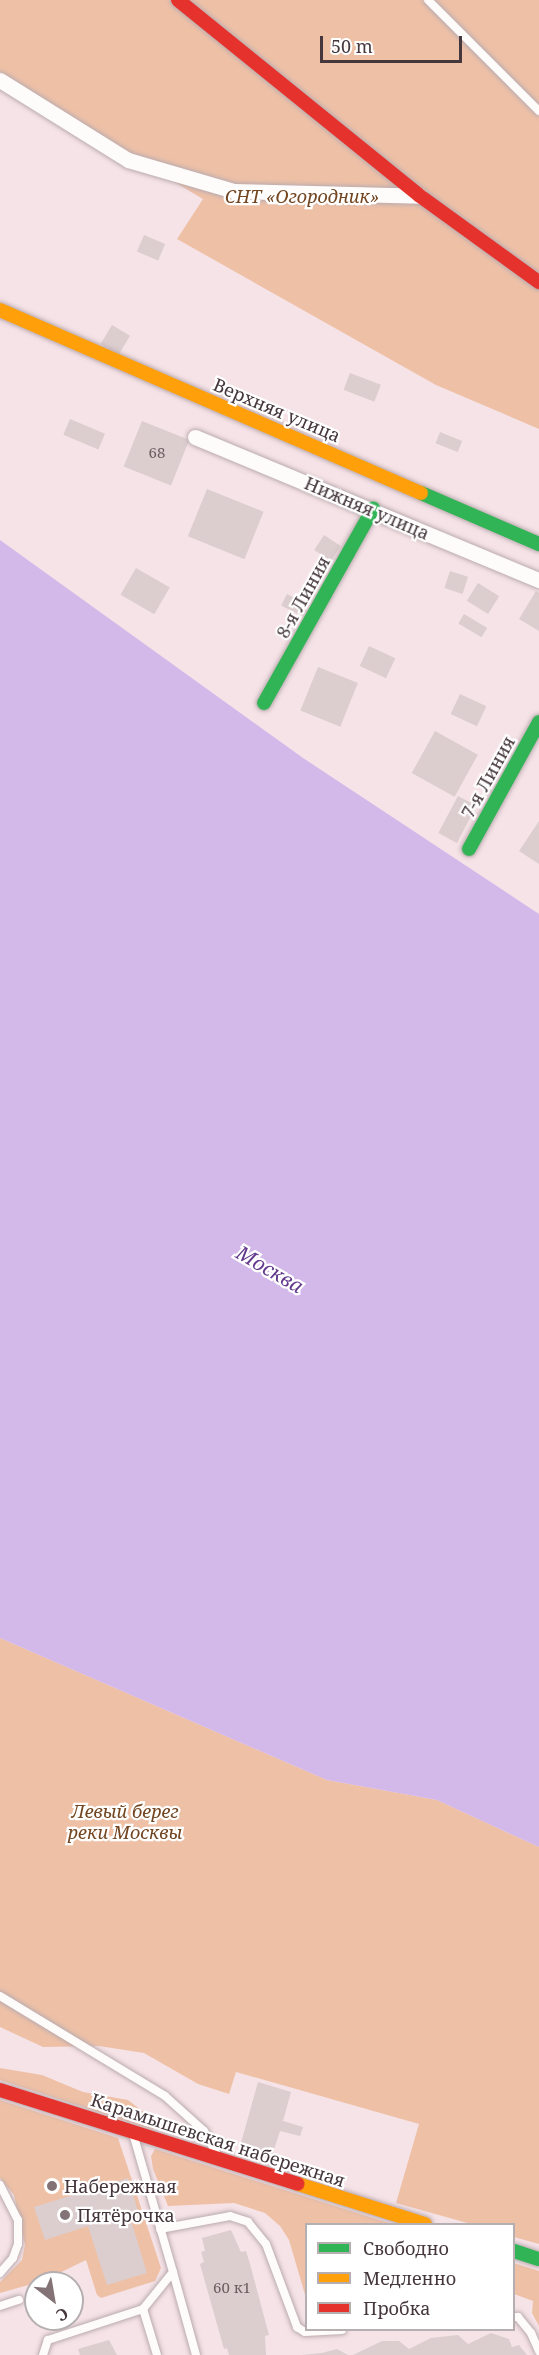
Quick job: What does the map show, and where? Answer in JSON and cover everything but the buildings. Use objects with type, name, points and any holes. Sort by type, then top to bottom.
[{"type":"street","points":[[178,0],[420,196],[539,282]]},
{"type":"street","points":[[0,80],[128,160],[234,191],[420,196]]},
{"type":"street","name":"Верхняя улица","points":[[0,310],[539,544]]},
{"type":"street","name":"Нижняя улица","points":[[195,437],[373,509],[539,580]]},
{"type":"street","name":"8-я Линия","points":[[264,704],[373,509]]},
{"type":"street","name":"7-я Линия","points":[[469,849],[539,722]]},
{"type":"street","name":"Карамышевская набережная","points":[[0,2090],[422,2223]]},
{"type":"street","points":[[515,2252],[539,2259]]},
{"type":"lane","points":[[428,0],[539,111]]},
{"type":"lane","points":[[0,1996],[165,2096],[204,2131],[219,2159]]},
{"type":"lane","points":[[132,2132],[196,2355]]},
{"type":"lane","points":[[0,2185],[18,2220],[18,2236],[13,2258],[0,2273]]},
{"type":"lane","points":[[160,2229],[230,2216],[248,2223],[266,2244],[297,2327],[305,2332],[324,2331]]},
{"type":"lane","points":[[43,2355],[48,2340],[143,2308],[173,2272]]},
{"type":"lane","points":[[0,2306],[19,2300]]},
{"type":"lane","points":[[143,2308],[157,2355]]},
{"type":"lane","points":[[515,2317],[518,2317],[531,2333],[539,2351]]},
{"type":"green space","name":"СНТ «Огородник»","points":[[0,0],[539,0],[539,429],[436,385],[177,239],[203,199],[0,78]]},
{"type":"green space","name":"Левый берег реки Москвы","points":[[0,1638],[327,1780],[437,1800],[539,1847],[539,2244],[515,2237],[515,2223],[467,2223],[396,2203],[419,2124],[236,2072],[229,2094],[198,2084],[144,2053],[99,2046],[43,2047],[0,2027]]},
{"type":"green space","points":[[0,2068],[42,2075],[83,2092],[128,2100],[145,2113],[154,2130],[0,2080]]},
{"type":"green space","points":[[0,2100],[118,2138],[161,2268],[155,2281],[101,2298],[97,2295],[86,2260],[63,2271],[24,2271],[24,2286],[0,2293],[0,2282],[22,2260],[25,2245],[14,2195],[0,2178]]},
{"type":"green space","points":[[155,2149],[389,2223],[305,2223],[305,2295],[289,2240],[280,2226],[265,2213],[234,2203],[168,2206],[153,2169],[151,2156]]},
{"type":"green space","points":[[515,2263],[539,2271],[539,2326],[532,2313],[533,2301],[515,2294]]},
{"type":"water","name":"Москва","points":[[0,540],[303,758],[539,914],[539,1847],[437,1800],[327,1780],[0,1638]]},
{"type":"traffic: fast","points":[[421,493],[539,544]]},
{"type":"traffic: fast","points":[[264,703],[373,509]]},
{"type":"traffic: fast","points":[[469,849],[539,722]]},
{"type":"traffic: fast","points":[[515,2251],[539,2259]]},
{"type":"traffic: slow","points":[[0,310],[421,493]]},
{"type":"traffic: slow","points":[[298,2184],[422,2223]]},
{"type":"traffic: jam","points":[[178,0],[420,196],[539,282]]},
{"type":"traffic: jam","points":[[0,2090],[298,2184]]},
{"type":"place","name":"Набережная","points":[[52,2186]]},
{"type":"place","name":"Пятёрочка","points":[[65,2215]]}]
